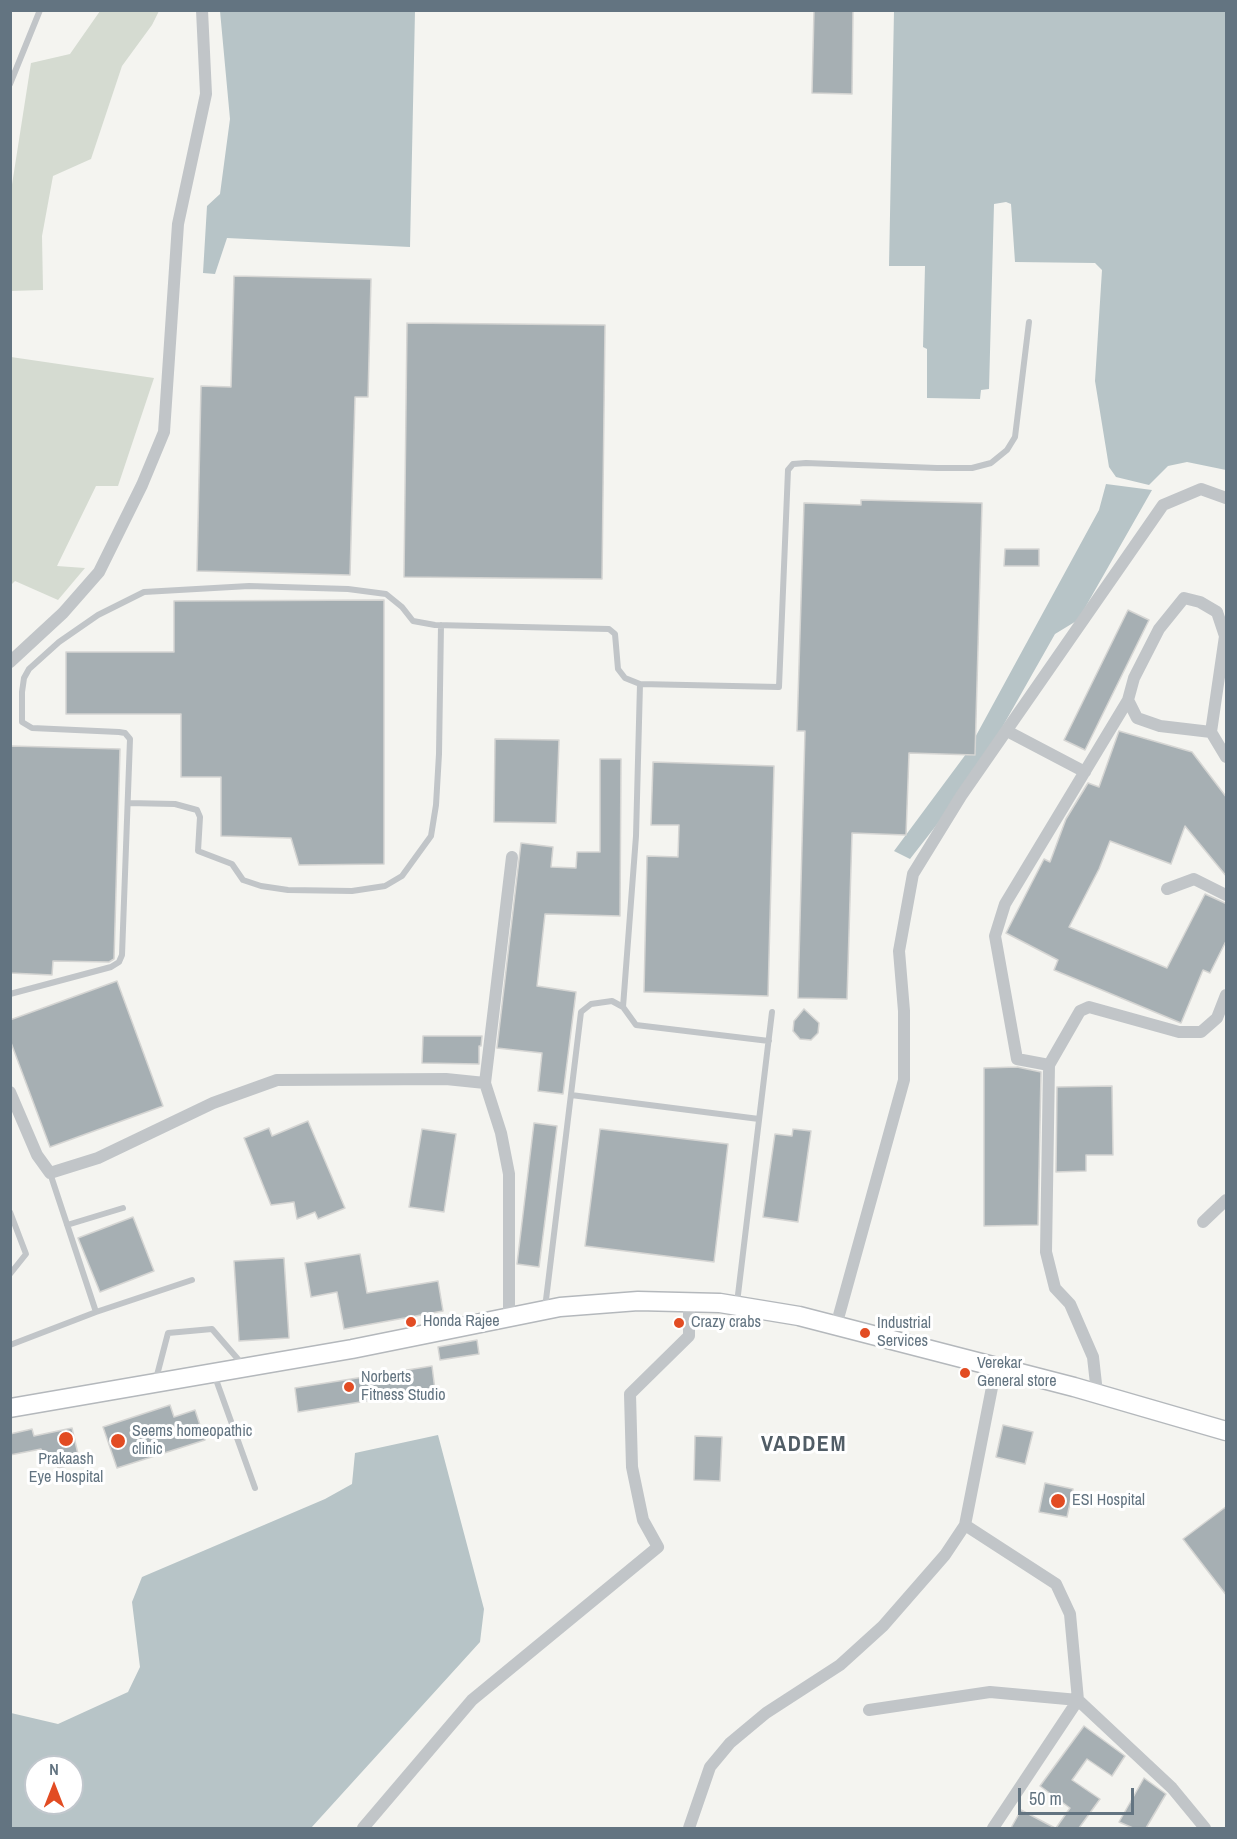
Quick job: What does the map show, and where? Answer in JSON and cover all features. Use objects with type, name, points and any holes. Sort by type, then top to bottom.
[{"type":"main road","points":[[10,1408],[214,1374],[545,1310],[638,1301],[737,1306],[799,1316],[1097,1393],[1227,1431]]},
{"type":"street","points":[[10,662],[63,613],[99,572],[142,485],[164,432],[178,224],[206,94],[202,10]]},
{"type":"street","points":[[836,1326],[904,1080],[904,1011],[899,951],[913,873],[1007,731],[1163,505],[1201,489],[1227,498]]},
{"type":"street","points":[[1049,1065],[1017,1059],[995,936],[1005,904],[1128,700],[1134,678],[1159,629],[1184,598],[1200,602],[1217,612],[1225,636],[1210,732],[1227,757]]},
{"type":"street","points":[[1128,700],[1137,718],[1160,726],[1210,732]]},
{"type":"street","points":[[1007,731],[1084,772]]},
{"type":"street","points":[[509,1317],[509,1174],[501,1133],[485,1083],[512,857]]},
{"type":"street","points":[[1167,889],[1194,879],[1227,895]]},
{"type":"street","points":[[1097,1393],[1093,1357],[1070,1304],[1055,1288],[1046,1252],[1049,1065],[1080,1011],[1089,1007],[1179,1032],[1201,1032],[1217,1018],[1227,995]]},
{"type":"street","points":[[10,1092],[37,1155],[50,1173],[98,1158],[213,1103],[277,1080],[446,1079],[485,1083]]},
{"type":"street","points":[[1203,1222],[1227,1200]]},
{"type":"street","points":[[363,1828],[472,1700],[658,1547],[643,1520],[632,1467],[630,1394],[689,1336],[689,1302]]},
{"type":"street","points":[[689,1828],[710,1767],[730,1743],[765,1713],[840,1665],[883,1626],[945,1556],[965,1525],[996,1367]]},
{"type":"street","points":[[965,1525],[1056,1584],[1070,1614],[1078,1700],[993,1828]]},
{"type":"street","points":[[869,1710],[990,1692],[1078,1700],[1172,1788],[1205,1828]]},
{"type":"lane","points":[[10,84],[39,10]]},
{"type":"lane","points":[[10,994],[111,967],[119,962],[123,934],[130,739],[125,733],[32,728],[22,722],[22,692],[24,678],[29,669],[59,642],[98,615],[144,592],[249,586],[348,589],[386,594],[402,607],[413,621],[441,625],[609,629],[615,634],[618,669],[625,678],[640,684],[779,687],[788,470],[793,464],[806,463],[972,468],[991,463],[1007,450],[1015,437],[1029,322]]},
{"type":"lane","points":[[128,803],[187,806],[196,810],[201,817],[198,851],[232,864],[243,880],[261,886],[288,890],[352,891],[385,886],[402,876],[431,836],[438,765],[441,625]]},
{"type":"lane","points":[[623,1007],[636,836],[640,684]]},
{"type":"lane","points":[[545,1310],[581,1012],[591,1004],[612,1000],[623,1007],[636,1025],[769,1041]]},
{"type":"lane","points":[[737,1306],[772,1012]]},
{"type":"lane","points":[[571,1095],[759,1119]]},
{"type":"lane","points":[[50,1173],[96,1312]]},
{"type":"lane","points":[[67,1225],[123,1208]]},
{"type":"lane","points":[[10,1212],[26,1254],[10,1274]]},
{"type":"lane","points":[[10,1345],[96,1312],[192,1280]]},
{"type":"lane","points":[[155,1384],[168,1334],[212,1329],[245,1368]]},
{"type":"lane","points":[[214,1374],[255,1488]]},
{"type":"shaded area","points":[[100,11],[159,11],[152,25],[122,66],[91,159],[53,176],[42,236],[43,290],[11,291],[11,191],[31,63],[70,54]]},
{"type":"shaded area","points":[[220,11],[415,11],[410,247],[227,238],[215,274],[203,273],[207,206],[220,194],[230,119]]},
{"type":"shaded area","points":[[894,11],[1226,11],[1226,470],[1187,462],[1168,466],[1149,485],[1116,477],[1109,467],[1095,381],[1102,270],[1095,263],[1015,262],[1011,204],[1006,202],[994,204],[989,389],[981,390],[980,399],[927,398],[927,349],[923,347],[925,266],[889,266]]},
{"type":"shaded area","points":[[11,357],[154,378],[118,486],[96,486],[57,566],[85,568],[58,600],[15,581],[11,585]]},
{"type":"shaded area","points":[[1106,484],[1152,490],[1078,620],[1055,634],[974,777],[910,859],[894,851],[966,754],[1099,510]]},
{"type":"shaded area","points":[[438,1435],[484,1609],[480,1642],[311,1828],[11,1828],[11,1713],[58,1724],[128,1692],[140,1667],[132,1602],[142,1577],[325,1499],[352,1484],[355,1453]]},
{"type":"building","points":[[814,10],[853,10],[852,94],[812,93]]},
{"type":"building","points":[[234,276],[371,279],[368,397],[355,397],[350,575],[197,571],[201,386],[231,387]]},
{"type":"building","points":[[407,323],[605,325],[602,579],[404,577]]},
{"type":"building","points":[[861,500],[982,503],[975,755],[909,753],[906,835],[852,833],[847,999],[798,998],[805,731],[797,731],[804,503],[861,505]]},
{"type":"building","points":[[1005,549],[1039,549],[1039,566],[1004,566]]},
{"type":"building","points":[[384,600],[384,864],[299,865],[291,838],[221,836],[221,777],[181,777],[181,714],[66,714],[66,652],[174,652],[174,601]]},
{"type":"building","points":[[1128,610],[1149,620],[1085,750],[1064,740]]},
{"type":"building","points":[[1119,731],[1192,752],[1227,798],[1227,877],[1185,826],[1171,864],[1110,841],[1099,869],[1069,927],[1167,968],[1205,894],[1227,904],[1227,939],[1210,973],[1203,970],[1181,1023],[1054,970],[1058,960],[1006,933],[1044,859],[1050,862],[1066,819],[1088,783],[1099,787]]},
{"type":"building","points":[[495,739],[559,740],[556,823],[494,822]]},
{"type":"building","points":[[10,746],[120,749],[114,959],[109,962],[53,961],[52,975],[10,973]]},
{"type":"building","points":[[600,759],[621,759],[620,916],[545,914],[537,986],[576,992],[563,1094],[538,1091],[542,1053],[497,1048],[521,843],[553,847],[551,867],[576,868],[577,852],[600,852]]},
{"type":"building","points":[[653,762],[774,766],[768,996],[644,992],[647,856],[678,857],[679,825],[651,825]]},
{"type":"building","points":[[117,981],[163,1106],[50,1147],[10,1040],[10,1020]]},
{"type":"building","points":[[804,1009],[819,1023],[818,1033],[811,1040],[800,1039],[793,1031],[794,1021]]},
{"type":"building","points":[[423,1036],[482,1036],[481,1046],[479,1046],[479,1064],[422,1063]]},
{"type":"building","points":[[1017,1067],[1041,1072],[1038,1225],[984,1226],[984,1068]]},
{"type":"building","points":[[1112,1086],[1113,1155],[1086,1155],[1086,1171],[1056,1172],[1057,1087]]},
{"type":"building","points":[[308,1121],[345,1208],[318,1219],[315,1212],[297,1219],[294,1202],[271,1205],[244,1138],[269,1128],[272,1136]]},
{"type":"building","points":[[534,1123],[557,1126],[539,1267],[517,1264]]},
{"type":"building","points":[[422,1129],[456,1134],[444,1212],[409,1207]]},
{"type":"building","points":[[600,1129],[728,1144],[714,1262],[585,1246]]},
{"type":"building","points":[[793,1129],[811,1131],[798,1222],[763,1217],[775,1134],[792,1136]]},
{"type":"building","points":[[133,1217],[154,1271],[100,1292],[78,1238]]},
{"type":"building","points":[[360,1254],[367,1293],[438,1281],[443,1311],[344,1329],[337,1292],[311,1297],[305,1263]]},
{"type":"building","points":[[284,1258],[289,1338],[239,1341],[234,1261]]},
{"type":"building","points":[[477,1340],[479,1354],[440,1360],[438,1347]]},
{"type":"building","points":[[432,1366],[435,1390],[298,1412],[295,1388]]},
{"type":"building","points":[[170,1405],[174,1417],[195,1410],[205,1440],[117,1468],[103,1427]]},
{"type":"building","points":[[1003,1425],[1033,1432],[1025,1464],[996,1457]]},
{"type":"building","points":[[72,1428],[80,1463],[58,1468],[55,1456],[46,1458],[41,1449],[10,1455],[10,1434],[32,1429],[34,1436]]},
{"type":"building","points":[[695,1436],[722,1437],[720,1481],[694,1480]]},
{"type":"building","points":[[1045,1483],[1073,1489],[1067,1517],[1039,1512]]},
{"type":"building","points":[[1227,1506],[1227,1596],[1183,1539]]},
{"type":"building","points":[[1084,1726],[1125,1756],[1112,1776],[1087,1759],[1072,1780],[1100,1799],[1079,1828],[1056,1828],[1070,1808],[1040,1786]]},
{"type":"building","points":[[1144,1778],[1166,1794],[1146,1828],[1133,1828],[1119,1822]]},
{"type":"building","points":[[1021,1810],[1055,1828],[1011,1828]]},
{"type":"place","name":"Honda Rajee","points":[[411,1322]]},
{"type":"place","name":"Crazy crabs","points":[[679,1323]]},
{"type":"place","name":"Industrial Services","points":[[865,1333]]},
{"type":"place","name":"Verekar General store","points":[[965,1373]]},
{"type":"place","name":"Norberts Fitness Studio","points":[[349,1387]]},
{"type":"place","name":"Prakaash Eye Hospital","points":[[66,1439]]},
{"type":"place","name":"Seems homeopathic clinic","points":[[118,1441]]},
{"type":"place","name":"ESI Hospital","points":[[1058,1501]]},
{"type":"district","name":"VADDEM","points":[[804,1445]]}]
